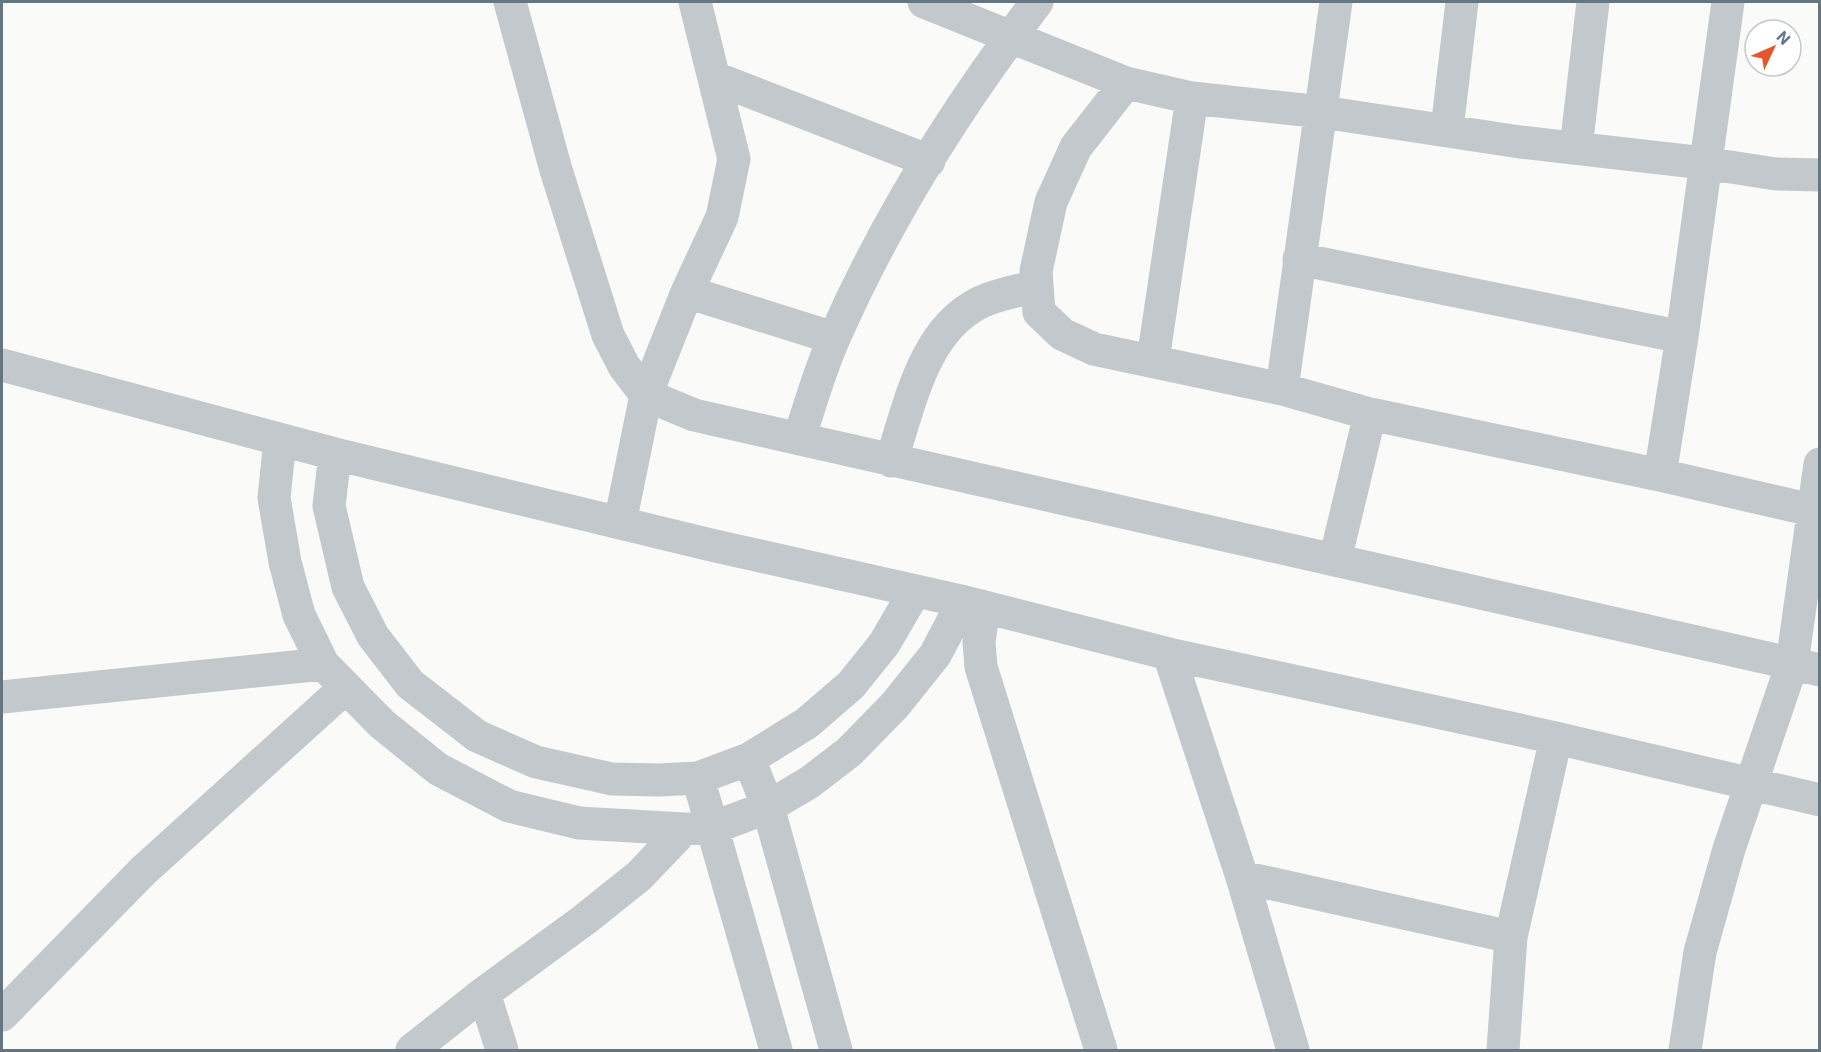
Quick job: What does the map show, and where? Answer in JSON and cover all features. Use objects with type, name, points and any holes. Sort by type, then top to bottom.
[{"type":"street","points":[[510,2],[556,170],[608,335],[624,366],[646,395],[694,416],[1806,667]]},
{"type":"street","points":[[620,523],[646,395],[687,292],[722,217],[734,159],[695,2]]},
{"type":"street","points":[[924,2],[1012,35],[1075,65],[1126,83],[1192,98],[1322,112],[1448,129],[1520,142],[1704,163],[1776,174],[1820,175]]},
{"type":"street","points":[[799,439],[834,338],[878,248],[929,161],[1012,35],[1037,2]]},
{"type":"street","points":[[1282,389],[1336,2]]},
{"type":"street","points":[[1448,129],[1462,2]]},
{"type":"street","points":[[1576,148],[1593,2]]},
{"type":"street","points":[[1660,475],[1682,338],[1704,163],[1728,2]]},
{"type":"street","points":[[715,78],[929,161]]},
{"type":"street","points":[[1126,83],[1076,147],[1051,202],[1036,271],[1039,312],[1062,334],[1094,349],[1282,389],[1370,414],[1660,475],[1816,511]]},
{"type":"street","points":[[1153,360],[1192,98]]},
{"type":"street","points":[[1299,259],[1682,338]]},
{"type":"street","points":[[891,461],[930,350],[965,311],[981,302],[1037,286]]},
{"type":"street","points":[[687,292],[834,338]]},
{"type":"street","points":[[2,365],[279,440],[620,523],[972,604],[1169,654],[1556,738],[1750,786],[1820,800]]},
{"type":"street","points":[[1335,560],[1370,414]]},
{"type":"street","points":[[279,440],[274,498],[285,562],[299,615],[324,664],[382,724],[438,769],[509,806],[579,823],[699,828],[768,807],[810,782],[849,752],[895,705],[934,655],[954,620],[972,604]]},
{"type":"street","points":[[335,454],[329,506],[348,587],[373,636],[410,684],[477,736],[536,762],[612,778],[699,778],[749,759],[807,723],[851,685],[884,644],[915,591]]},
{"type":"street","points":[[1685,1050],[1700,952],[1750,786],[1806,667],[1820,464]]},
{"type":"street","points":[[972,604],[981,667],[1101,1050]]},
{"type":"street","points":[[1169,654],[1242,877],[1293,1050]]},
{"type":"street","points":[[2,698],[324,664]]},
{"type":"street","points":[[2,1015],[143,871],[345,688]]},
{"type":"street","points":[[1503,1050],[1511,937],[1556,738]]},
{"type":"street","points":[[749,759],[768,807],[836,1050]]},
{"type":"street","points":[[699,778],[699,828],[777,1050]]},
{"type":"street","points":[[412,1050],[484,993],[584,920],[699,828]]},
{"type":"street","points":[[1242,877],[1511,937]]},
{"type":"street","points":[[484,993],[502,1050]]}]
